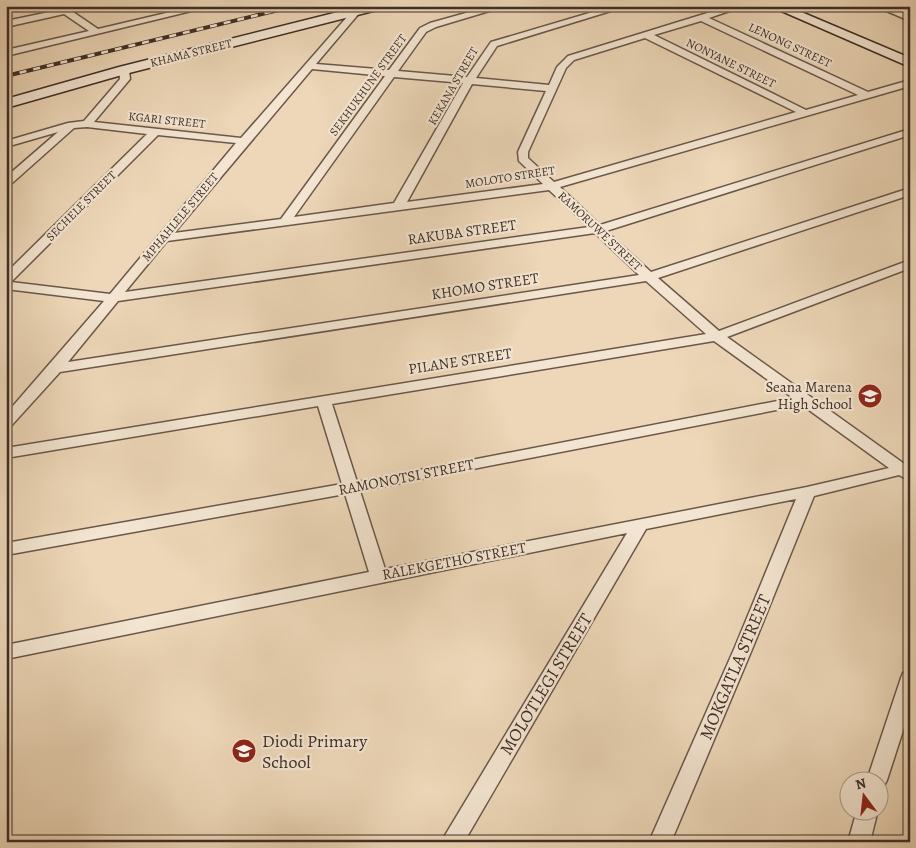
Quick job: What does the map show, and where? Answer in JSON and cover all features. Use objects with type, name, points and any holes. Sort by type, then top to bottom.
[{"type":"street","points":[[6,24],[62,9],[88,6]]},
{"type":"street","points":[[6,53],[208,6]]},
{"type":"street","name":"KHAMA STREET","points":[[6,104],[124,70],[377,6]]},
{"type":"street","name":"SEKHUKHUNE STREET","points":[[285,221],[423,30],[429,26],[502,6]]},
{"type":"street","name":"KEKANA STREET","points":[[398,207],[469,82],[494,44],[623,6]]},
{"type":"street","name":"RAMORUWE STREET","points":[[740,6],[571,58],[562,67],[551,88],[522,156],[524,162],[649,277],[717,336],[905,473]]},
{"type":"street","points":[[776,6],[910,63]]},
{"type":"street","points":[[788,6],[910,58]]},
{"type":"street","points":[[879,6],[910,18]]},
{"type":"street","points":[[62,9],[96,32]]},
{"type":"street","name":"MPHAHLELE STREET","points":[[6,423],[55,368],[244,141],[356,12]]},
{"type":"street","name":"LENONG STREET","points":[[702,18],[867,95]]},
{"type":"street","name":"NONYANE STREET","points":[[647,35],[805,113]]},
{"type":"street","points":[[311,66],[469,82],[551,88]]},
{"type":"street","name":"KGARI STREET","points":[[87,124],[125,79],[124,70]]},
{"type":"street","name":"MOLOTO STREET","points":[[162,238],[551,186],[910,83]]},
{"type":"street","name":"KGARI STREET","points":[[6,144],[72,125],[87,124],[244,141]]},
{"type":"street","points":[[6,183],[72,125]]},
{"type":"street","name":"SECHELE STREET","points":[[6,280],[155,132]]},
{"type":"street","name":"RAKUBA STREET","points":[[6,285],[112,298],[599,229],[910,132]]},
{"type":"street","points":[[43,133],[57,139]]},
{"type":"street","name":"KHOMO STREET","points":[[55,368],[649,277],[910,191]]},
{"type":"street","name":"PILANE STREET","points":[[6,453],[717,336],[910,264]]},
{"type":"street","points":[[323,400],[379,576]]},
{"type":"street","name":"RAMONOTSI STREET","points":[[6,549],[351,488],[804,400]]},
{"type":"street","name":"RALEKGETHO STREET","points":[[6,652],[379,576],[905,473]]},
{"type":"street","name":"MOKGATLA STREET","points":[[660,842],[744,647],[807,492]]},
{"type":"street","name":"MOLOTLEGI STREET","points":[[452,842],[640,525]]},
{"type":"street","points":[[880,770],[910,678]]},
{"type":"street","points":[[859,842],[865,820]]},
{"type":"railway","points":[[6,76],[295,6]]},
{"type":"place","name":"Seana Marena High School","points":[[870,396]]},
{"type":"place","name":"Diodi Primary School","points":[[244,751]]}]
